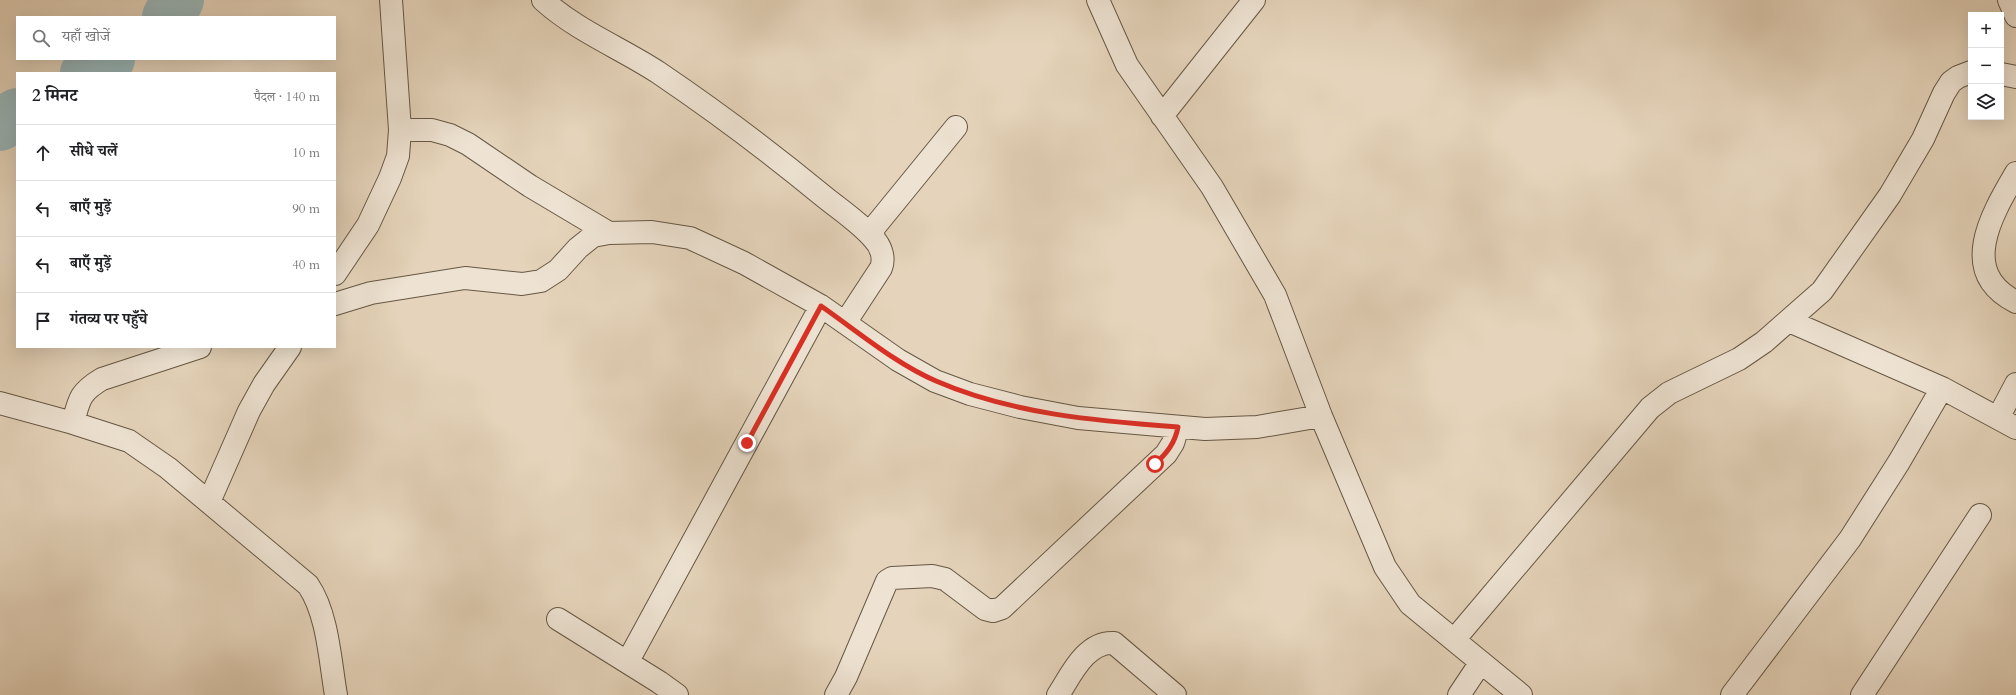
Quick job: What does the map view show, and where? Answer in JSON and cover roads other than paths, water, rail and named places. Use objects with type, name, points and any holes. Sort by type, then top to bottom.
[{"type":"street","points":[[336,273],[368,226],[390,178],[398,156],[400,130],[391,0]]},
{"type":"street","points":[[544,0],[553,8],[598,38],[658,73],[721,117],[804,181],[874,238]]},
{"type":"street","points":[[1098,0],[1127,65],[1212,187],[1276,295],[1321,416],[1386,567],[1410,604],[1522,695]]},
{"type":"street","points":[[1162,116],[1254,0]]},
{"type":"street","points":[[2009,0],[2016,16]]},
{"type":"street","points":[[1454,640],[1650,408],[1669,393],[1739,359],[1764,342],[1822,291],[1886,201],[1923,139],[1944,93],[1951,82],[1958,77],[1968,73]]},
{"type":"street","points":[[2004,75],[2016,77]]},
{"type":"street","points":[[398,106],[432,130]]},
{"type":"street","points":[[845,323],[884,261],[872,230],[956,127]]},
{"type":"street","points":[[400,130],[432,130],[450,135],[468,144],[536,190],[609,233]]},
{"type":"street","points":[[2016,173],[2000,200],[1988,229],[1984,247],[1984,262],[1987,275],[1995,287],[2016,302]]},
{"type":"street","points":[[336,304],[371,292],[465,278],[522,284],[541,281],[558,270],[578,248],[593,236],[609,233],[652,232],[690,238],[744,263],[821,306],[898,360],[935,381],[970,394],[1020,407],[1078,418],[1205,429],[1257,427],[1321,416]]},
{"type":"street","points":[[628,661],[821,306]]},
{"type":"street","points":[[1789,321],[1942,388],[2007,423],[2016,384]]},
{"type":"street","points":[[73,423],[79,400],[88,388],[102,379],[197,348]]},
{"type":"street","points":[[209,502],[248,411],[264,384],[289,348]]},
{"type":"street","points":[[1732,695],[1850,539],[1899,462],[1942,388]]},
{"type":"street","points":[[0,403],[73,423],[129,441],[168,468],[308,585],[317,598],[322,614],[336,695]]},
{"type":"street","points":[[836,695],[846,677],[888,581],[892,578],[932,576],[945,579],[985,609],[993,611],[1002,608],[1166,454],[1173,443],[1178,427]]},
{"type":"street","points":[[1862,695],[1980,515]]},
{"type":"street","points":[[558,618],[628,661],[677,695]]},
{"type":"street","points":[[1058,695],[1085,656],[1097,645],[1107,642],[1114,643],[1175,695]]},
{"type":"street","points":[[1459,695],[1481,662]]},
{"type":"waterway","points":[[169,16],[178,0]]},
{"type":"waterway","points":[[88,72],[107,60]]},
{"type":"waterway","points":[[0,125],[16,115]]}]
